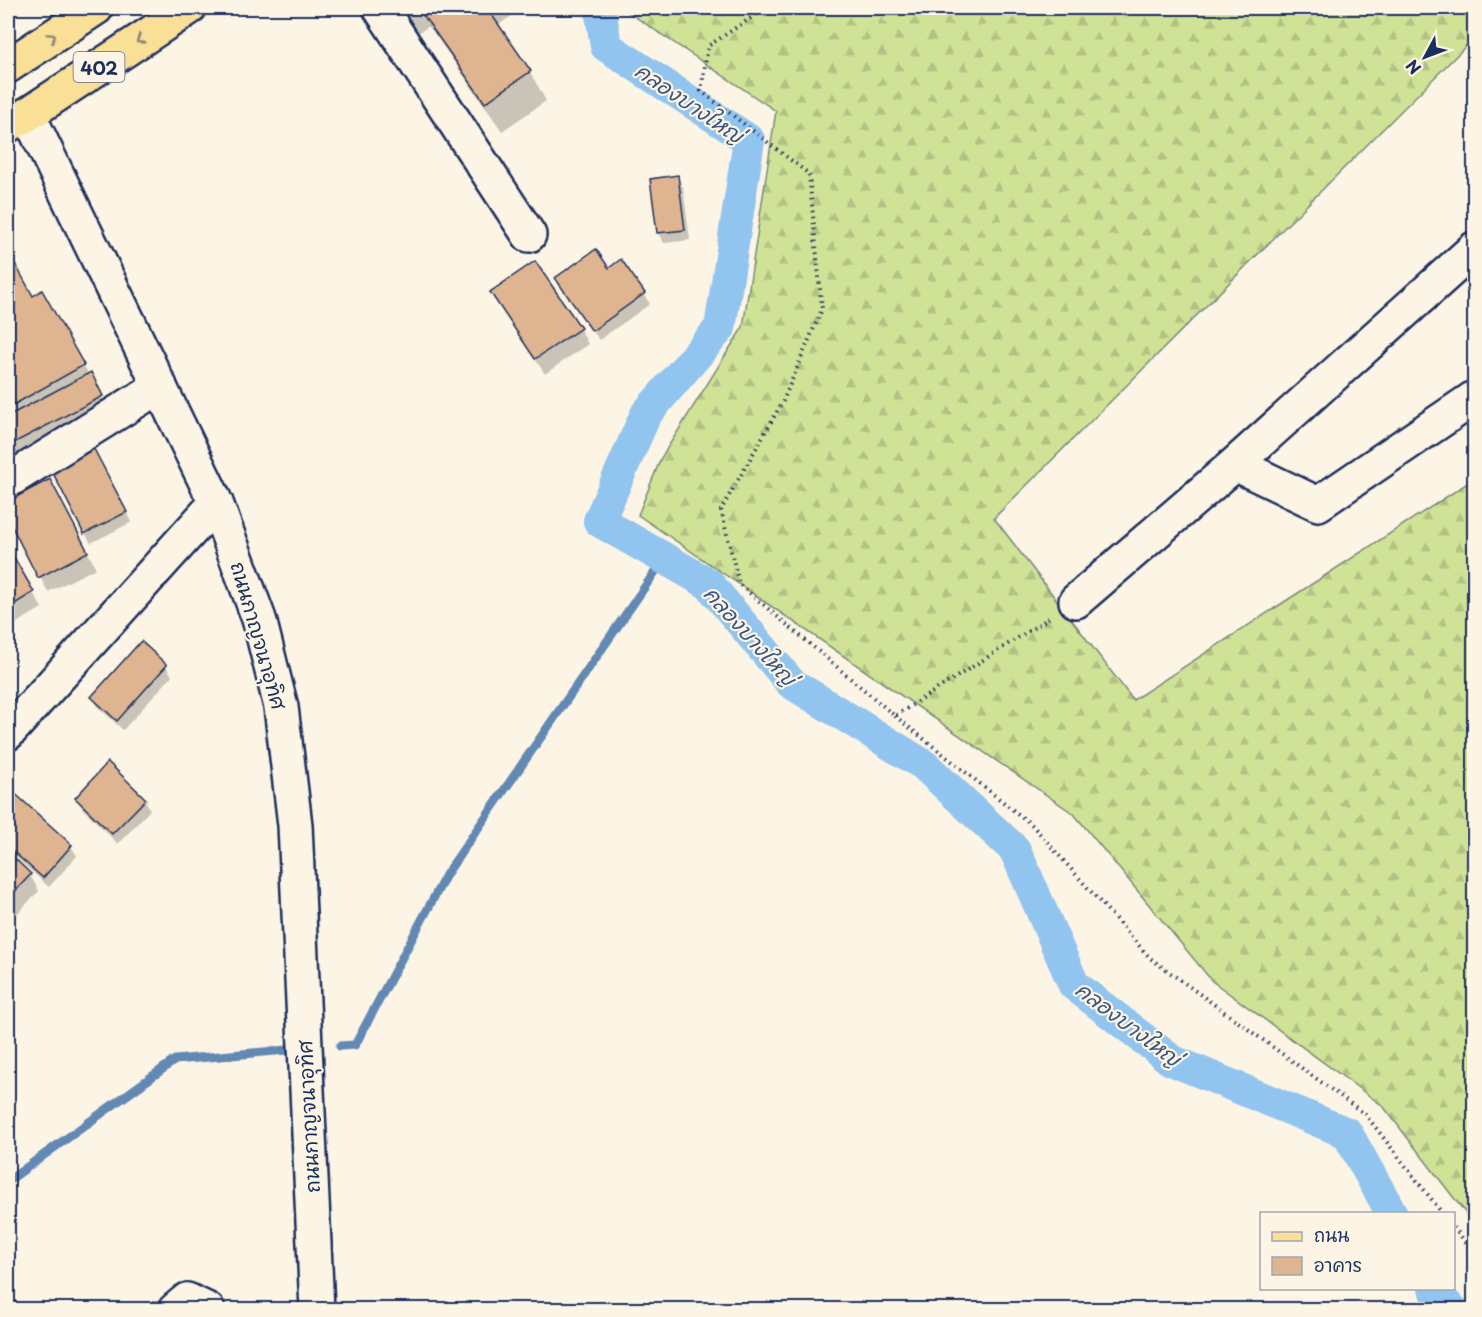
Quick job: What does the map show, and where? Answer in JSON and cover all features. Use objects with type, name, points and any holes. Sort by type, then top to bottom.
[{"type":"main road","name":"402","points":[[8,66],[96,8]]},
{"type":"main road","name":"402","points":[[18,119],[189,8]]},
{"type":"street","points":[[380,8],[529,235]]},
{"type":"street","name":"ถนนกาญจนาอุทิศ","points":[[18,119],[160,386],[216,503],[259,619],[281,707],[294,825],[317,1310]]},
{"type":"street","points":[[1076,600],[1234,464],[1474,249]]},
{"type":"street","points":[[8,481],[160,386]]},
{"type":"street","points":[[1234,464],[1318,504],[1474,398]]},
{"type":"street","points":[[8,733],[216,503]]},
{"type":"street","points":[[174,1310],[187,1300],[208,1310]]},
{"type":"path","points":[[766,8],[708,46],[701,91],[809,174],[822,309],[783,401],[721,510],[739,584],[895,716],[1032,825],[1150,958],[1365,1114],[1441,1212]]},
{"type":"path","points":[[895,716],[1076,600]]},
{"type":"path","points":[[1455,1228],[1474,1254]]},
{"type":"green space","points":[[622,8],[1474,8],[1474,38],[994,518],[1133,700],[1474,479],[1474,1224],[1383,1106],[1212,981],[1074,814],[638,515],[661,458],[743,327],[776,111]]},
{"type":"building","points":[[418,8],[487,8],[531,71],[485,103]]},
{"type":"building","points":[[678,175],[685,230],[657,233],[650,179]]},
{"type":"building","points":[[596,249],[609,268],[621,259],[645,293],[592,331],[555,278]]},
{"type":"building","points":[[8,251],[33,296],[42,290],[84,365],[8,408]]},
{"type":"building","points":[[535,261],[581,328],[535,359],[490,292]]},
{"type":"building","points":[[91,372],[103,396],[8,446],[8,416]]},
{"type":"building","points":[[94,449],[127,512],[84,534],[52,471]]},
{"type":"building","points":[[50,479],[88,552],[38,578],[8,519],[8,501]]},
{"type":"building","points":[[8,547],[34,592],[8,608]]},
{"type":"building","points":[[141,641],[167,665],[117,721],[91,697]]},
{"type":"building","points":[[108,762],[146,799],[112,834],[75,798]]},
{"type":"building","points":[[10,789],[72,845],[43,878],[8,847],[8,792]]},
{"type":"building","points":[[8,852],[31,874],[8,899]]},
{"type":"waterway","name":"คลองบางใหญ่","points":[[600,8],[606,46],[749,140],[720,328],[646,414],[599,521],[709,584],[791,683],[924,765],[1015,850],[1074,985],[1171,1060],[1347,1133],[1391,1212]]},
{"type":"waterway","points":[[340,1046],[355,1045],[447,873],[664,559]]},
{"type":"waterway","points":[[8,1181],[175,1060],[287,1050]]},
{"type":"waterway","name":"คลองบางใหญ่","points":[[1435,1290],[1438,1297],[1453,1310]]}]
